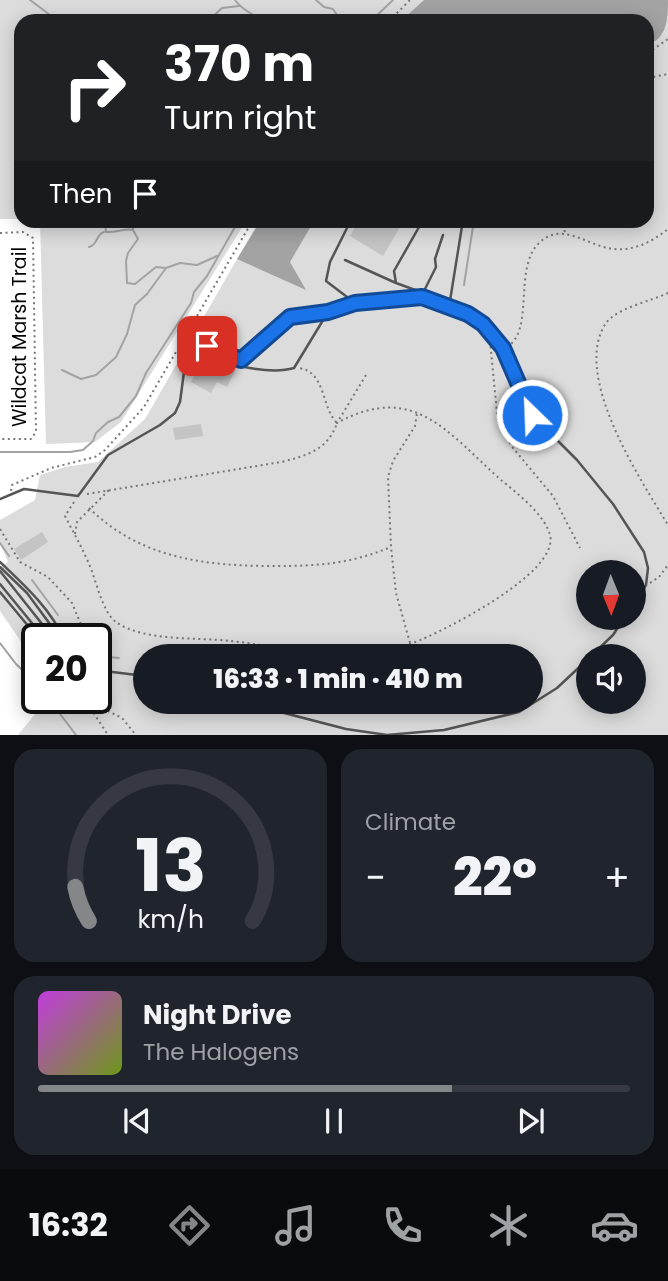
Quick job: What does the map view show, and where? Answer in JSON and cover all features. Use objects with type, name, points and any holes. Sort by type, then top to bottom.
[{"type":"lane","points":[[347,228],[330,262],[326,281],[355,303]]},
{"type":"lane","points":[[396,283],[394,271],[418,228]]},
{"type":"lane","points":[[449,307],[461,228]]},
{"type":"lane","points":[[422,297],[436,267],[435,259],[443,235]]},
{"type":"lane","points":[[345,260],[418,291],[422,297]]},
{"type":"lane","points":[[328,312],[294,368],[260,370],[240,366],[241,360],[290,317],[328,312],[355,303],[422,297],[468,314],[483,324],[503,348],[532,415],[577,460],[613,504],[644,552],[648,568],[646,585]]},
{"type":"lane","points":[[0,499],[24,489],[78,496],[108,455],[160,425],[175,413],[180,402],[184,372],[199,348],[207,346],[241,360]]},
{"type":"lane","points":[[0,567],[42,623]]},
{"type":"lane","points":[[0,567],[30,590],[56,623]]},
{"type":"lane","points":[[0,584],[32,623]]},
{"type":"lane","points":[[0,592],[25,623]]},
{"type":"lane","points":[[603,644],[616,630]]},
{"type":"lane","points":[[543,697],[576,670]]},
{"type":"lane","points":[[112,672],[133,675]]},
{"type":"lane","points":[[288,714],[346,729],[387,735],[444,730],[511,714]]},
{"type":"path","points":[[396,14],[410,0]]},
{"type":"path","points":[[10,495],[12,485],[29,476],[95,457],[106,450],[126,428],[150,397],[248,228]]},
{"type":"path","points":[[563,228],[565,232]]},
{"type":"path","points":[[503,348],[515,341],[519,329],[526,267],[532,251],[540,241],[565,232],[615,249],[635,247],[653,240],[668,229]]},
{"type":"path","name":"Wildcat Marsh Trail","points":[[0,233],[23,232],[33,238],[36,432],[31,439],[0,439]]},
{"type":"path","points":[[668,293],[620,311],[606,323],[597,355],[597,379],[629,460],[668,525]]},
{"type":"path","points":[[491,333],[495,400],[501,429],[553,496],[580,548]]},
{"type":"path","points":[[294,368],[305,369],[316,377],[326,407],[337,423]]},
{"type":"path","points":[[249,644],[157,635],[134,631],[114,621],[65,516],[78,496],[256,466],[303,456],[319,449],[328,440],[366,375]]},
{"type":"path","points":[[337,423],[377,407],[417,412],[439,422],[519,495],[540,517],[550,536],[550,546],[531,574],[485,607],[448,627],[407,644]]},
{"type":"path","points":[[410,643],[396,593],[388,477],[393,461],[415,426],[417,412]]},
{"type":"path","points":[[74,536],[77,522],[110,489]]},
{"type":"path","points":[[89,508],[99,518],[146,547],[181,559],[229,566],[324,566],[364,558],[391,547]]},
{"type":"path","points":[[0,529],[20,562],[48,577],[72,603],[80,623]]},
{"type":"path","points":[[646,585],[659,577],[668,565]]},
{"type":"path","points":[[112,713],[122,718],[136,735]]},
{"type":"path","points":[[96,714],[108,735]]},
{"type":"shaded area","points":[[0,0],[668,0],[668,735],[18,735],[35,714],[112,714],[112,623],[21,623],[21,642],[0,611],[0,567],[8,562],[0,543],[0,520],[35,500],[40,475],[65,467],[98,462],[145,419],[255,228],[654,228],[654,43],[663,33],[654,26],[654,14],[14,14],[14,219],[0,219]]},
{"type":"shaded area","points":[[424,0],[668,0],[667,21],[663,33],[654,42],[654,14],[409,14]]},
{"type":"shaded area","points":[[40,228],[242,228],[121,422],[95,442],[46,444]]},
{"type":"shaded area","points":[[256,228],[310,228],[290,262],[306,290],[237,259]]},
{"type":"building","points":[[354,228],[399,228],[383,256],[350,236]]},
{"type":"building","points":[[205,355],[235,371],[227,387],[217,382],[211,393],[191,382]]},
{"type":"building","points":[[201,424],[203,436],[175,440],[173,428]]},
{"type":"building","points":[[42,532],[48,542],[21,560],[14,549]]},
{"type":"waterway","points":[[30,0],[49,14]]},
{"type":"waterway","points":[[235,0],[252,14]]},
{"type":"waterway","points":[[316,0],[324,7],[333,9],[336,14]]},
{"type":"waterway","points":[[378,14],[393,0]]},
{"type":"waterway","points":[[216,14],[222,8],[239,6]]},
{"type":"waterway","points":[[106,228],[106,232],[133,230],[138,239],[128,253],[127,283],[135,284],[156,267],[166,268]]},
{"type":"waterway","points":[[0,452],[83,450],[93,441],[96,433],[108,422],[119,417],[136,396],[146,373],[234,228]]},
{"type":"waterway","points":[[464,285],[473,228]]},
{"type":"waterway","points":[[89,247],[104,232]]},
{"type":"waterway","points":[[62,370],[81,379],[96,375],[116,357],[127,334],[135,305],[147,294],[166,268],[180,263],[197,265],[217,256]]},
{"type":"waterway","points":[[0,543],[9,556]]},
{"type":"waterway","points":[[32,580],[58,615]]},
{"type":"waterway","points":[[0,643],[21,669]]},
{"type":"waterway","points":[[112,657],[119,658]]},
{"type":"waterway","points":[[60,714],[76,735]]},
{"type":"route","points":[[207,346],[241,360],[290,317],[328,312],[355,303],[422,297],[468,314],[483,324],[503,348],[532,415]]}]
